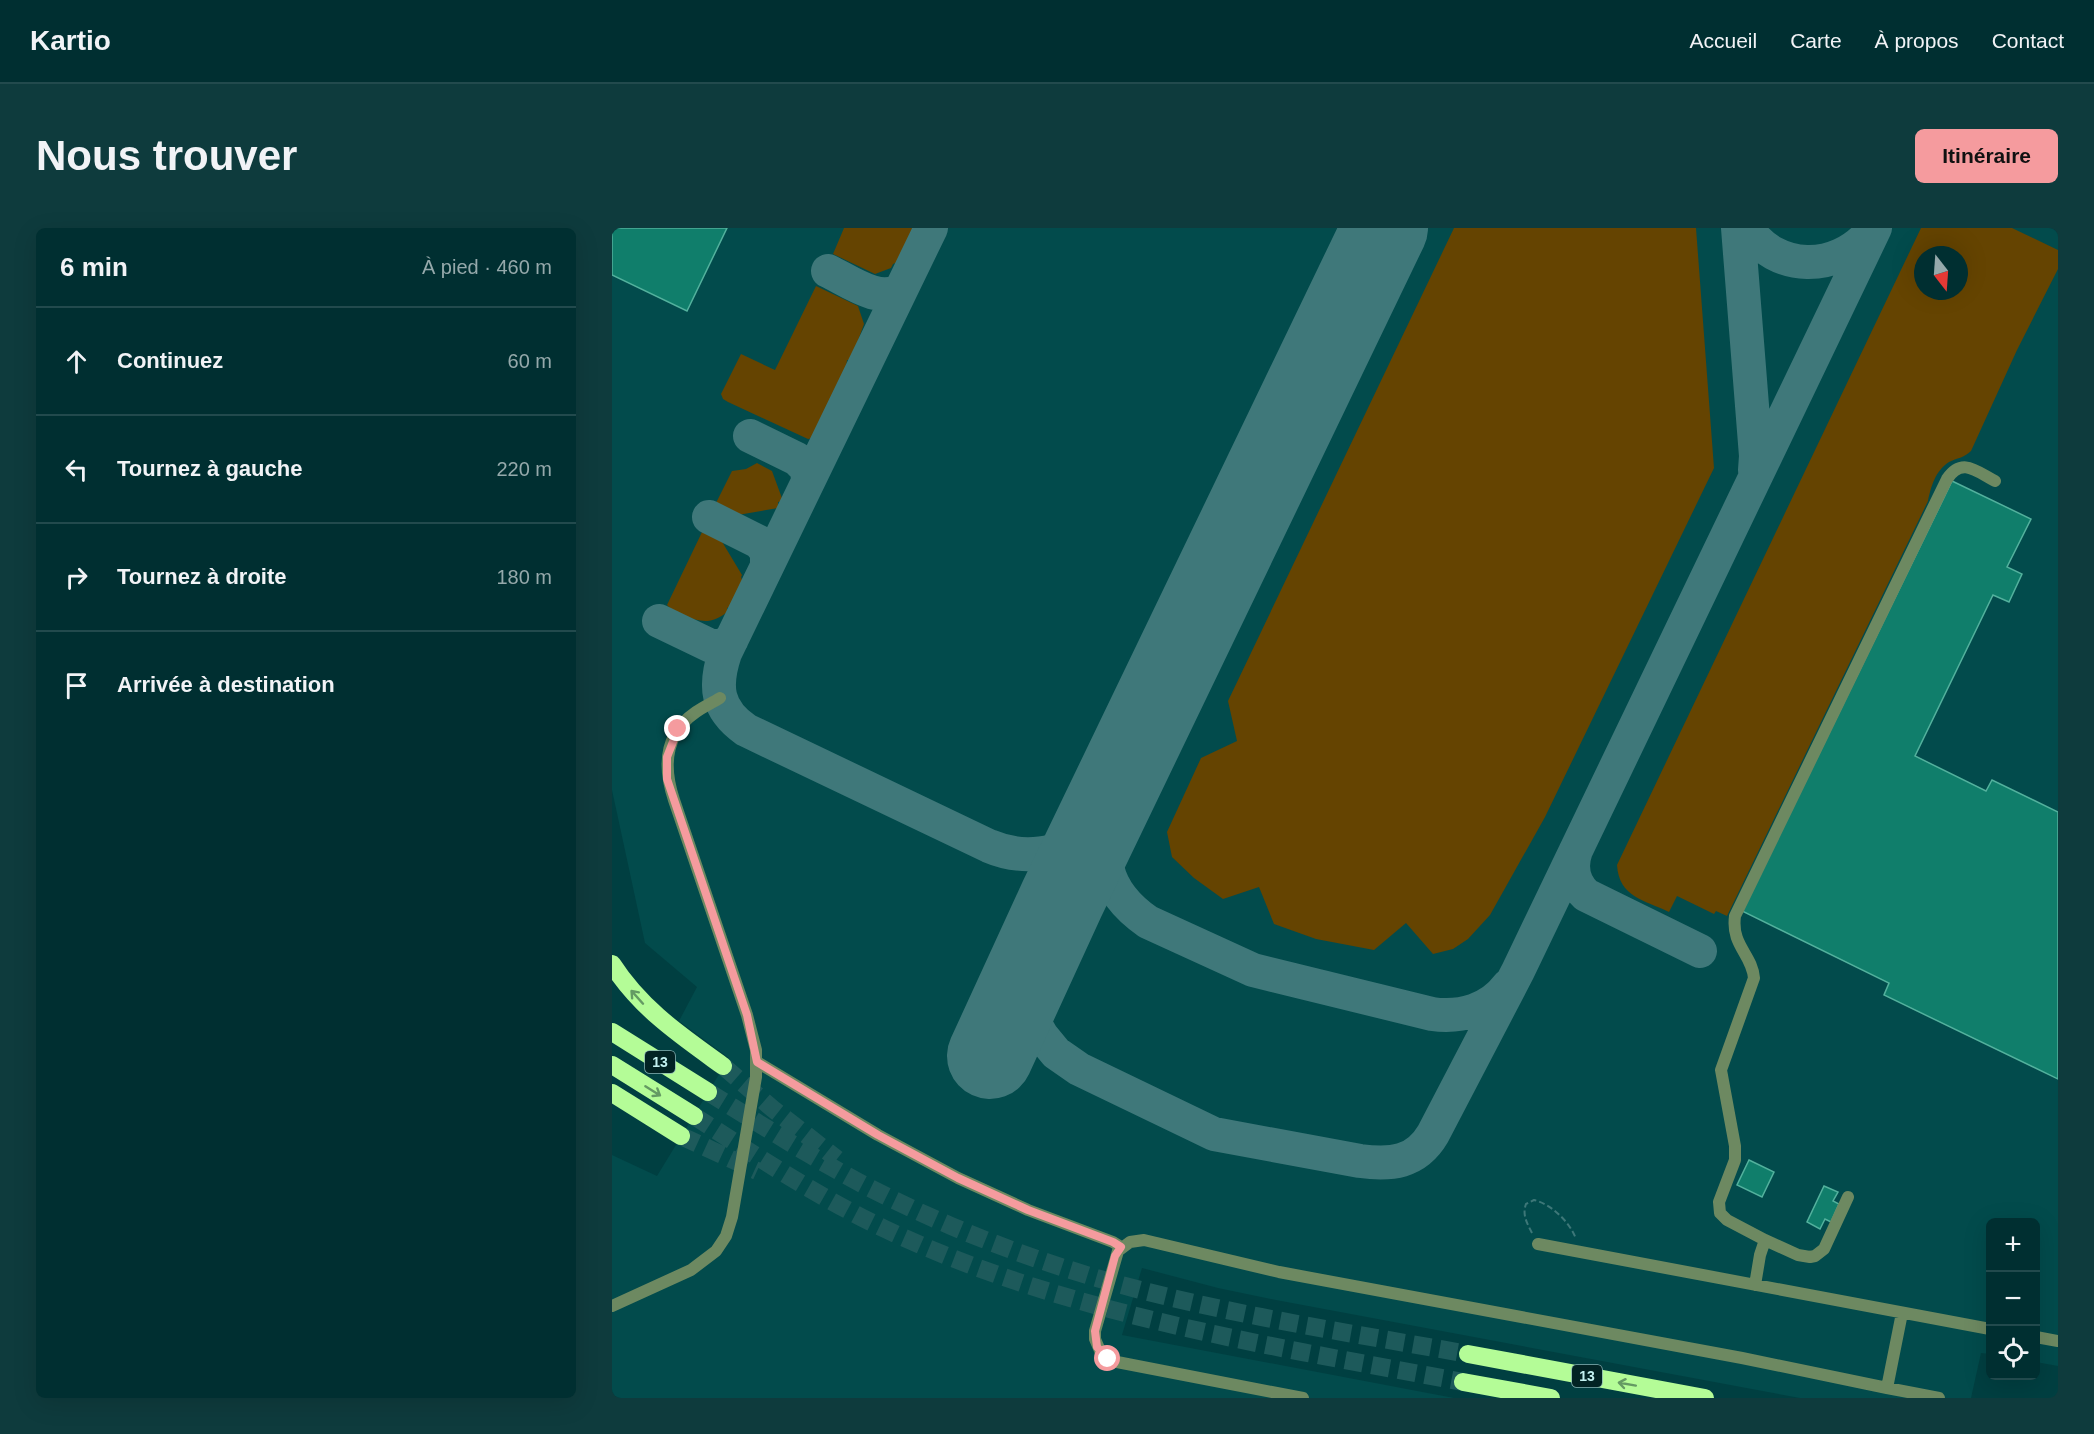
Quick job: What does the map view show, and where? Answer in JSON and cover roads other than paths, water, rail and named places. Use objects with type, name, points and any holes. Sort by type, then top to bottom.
[{"type":"highway","points":[[612,964],[643,1004],[667,1025],[723,1066]]},
{"type":"highway","name":"13","points":[[612,1032],[708,1092]]},
{"type":"highway","name":"13","points":[[612,1065],[694,1116]]},
{"type":"highway","points":[[612,1094],[681,1136]]},
{"type":"highway","name":"13","points":[[1468,1354],[1705,1398]]},
{"type":"highway","points":[[1463,1382],[1551,1398]]},
{"type":"lane","points":[[1848,1197],[1824,1249],[1810,1257],[1798,1255],[1765,1240],[1722,1217],[1719,1202],[1735,1160],[1735,1146],[1720,1070],[1754,978],[1753,970],[1735,935],[1735,916],[1947,479],[1952,472],[1967,467],[1995,481]]},
{"type":"lane","points":[[612,1306],[691,1270],[709,1257],[722,1243],[732,1217],[757,1062],[747,1015],[666,772],[667,757],[678,729],[692,714],[720,698]]},
{"type":"lane","points":[[757,1062],[878,1135],[958,1178],[1028,1210],[1121,1247]]},
{"type":"lane","points":[[1303,1398],[1138,1367],[1117,1362],[1101,1353],[1097,1347],[1095,1331],[1115,1256],[1121,1247],[1130,1242],[1144,1240],[1279,1272],[1719,1354],[1939,1398]]},
{"type":"lane","points":[[1755,1285],[1765,1240]]},
{"type":"lane","points":[[1538,1244],[1986,1328]]},
{"type":"lane","points":[[1887,1388],[1902,1313]]},
{"type":"lane","points":[[2040,1338],[2058,1341]]},
{"type":"tunnel","points":[[723,1066],[837,1159]]},
{"type":"tunnel","points":[[708,1092],[805,1152],[864,1185],[956,1228],[1028,1256],[1103,1280],[1206,1306],[1468,1354]]},
{"type":"tunnel","points":[[694,1116],[788,1176],[860,1217],[954,1259],[1025,1284],[1169,1324],[1316,1355],[1463,1382]]},
{"type":"tunnel","points":[[681,1136],[757,1171]]}]
